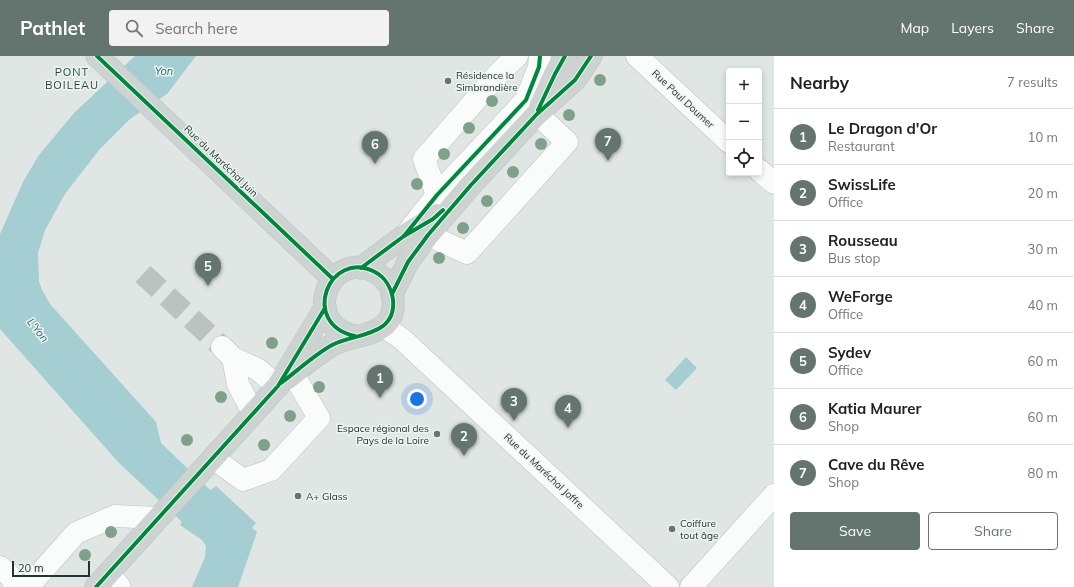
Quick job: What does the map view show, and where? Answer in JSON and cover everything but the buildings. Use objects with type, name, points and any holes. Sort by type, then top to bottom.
[{"type":"main road","points":[[537,114],[565,56]]},
{"type":"main road","points":[[108,583],[158,518],[286,380],[332,345],[355,336],[370,334],[383,326],[392,311],[392,294],[408,262],[431,227],[537,114],[575,80],[591,56]]},
{"type":"main road","name":"Rue du Maréchal Juin","points":[[103,62],[159,113],[333,279]]},
{"type":"main road","points":[[355,336],[348,335],[330,322],[325,308],[325,296],[333,279],[343,272],[361,268],[404,236],[431,227]]},
{"type":"main road","points":[[361,268],[373,271],[383,278],[392,294]]},
{"type":"main road","points":[[286,380],[325,308]]},
{"type":"street","points":[[517,56],[500,72],[424,159],[437,195],[431,227],[467,253],[567,142],[537,114]]},
{"type":"street","points":[[404,236],[437,195],[526,100],[539,67],[540,56]]},
{"type":"street","name":"Rue Paul Doumer","points":[[637,56],[727,140]]},
{"type":"street","points":[[762,173],[774,183]]},
{"type":"street","name":"Rue du Maréchal Joffre","points":[[383,326],[402,339],[668,587]]},
{"type":"street","points":[[208,464],[243,480],[271,470],[319,418],[286,380],[257,369],[227,352],[238,384],[253,414]]},
{"type":"street","points":[[691,587],[774,495]]},
{"type":"street","points":[[28,587],[76,533],[115,516],[158,518]]},
{"type":"street","points":[[0,567],[11,577],[16,587]]},
{"type":"water","points":[[135,56],[196,56],[167,94],[130,119],[99,150],[65,194],[45,230],[38,253],[39,281],[50,304],[156,422],[161,443],[208,488],[211,490],[216,486],[256,523],[252,528],[257,532],[238,587],[192,587],[205,557],[206,546],[202,540],[180,525],[182,522],[119,463],[0,329],[0,234],[24,180],[39,155],[74,113]]},
{"type":"water","points":[[686,357],[697,368],[676,390],[665,380]]},
{"type":"tunnel","points":[[143,274],[222,347]]},
{"type":"cycle path","points":[[97,56],[333,279]]},
{"type":"cycle path","points":[[404,236],[437,195],[526,100],[539,67],[540,56]]},
{"type":"cycle path","points":[[538,110],[565,56]]},
{"type":"cycle path","points":[[392,294],[408,262],[428,235],[471,185],[537,114],[575,80],[591,56]]},
{"type":"cycle path","points":[[361,268],[404,236],[433,219],[443,210]]},
{"type":"cycle path","points":[[281,383],[325,349],[341,341],[373,332],[382,327],[388,321],[392,311],[393,299],[387,283],[379,274],[359,267],[345,270],[334,279],[327,290],[325,304],[328,318],[338,329],[355,336]]},
{"type":"cycle path","points":[[96,587],[278,386],[325,308]]},
{"type":"place","name":"Résidence la Simbrandière","points":[[448,81]]},
{"type":"place","name":"Cave du Rêve","points":[[608,161]]},
{"type":"place","name":"Katia Maurer","points":[[375,164]]},
{"type":"place","name":"Sydev","points":[[208,286]]},
{"type":"place","name":"Le Dragon d'Or","points":[[380,398]]},
{"type":"place","name":"Rousseau","points":[[514,421]]},
{"type":"place","name":"WeForge","points":[[568,428]]},
{"type":"place","name":"Espace régional des Pays de la Loire","points":[[437,434]]},
{"type":"place","name":"SwissLife","points":[[464,456]]},
{"type":"place","name":"A+ Glass","points":[[298,496]]},
{"type":"place","name":"Coiffure tout âge","points":[[672,529]]},
{"type":"district","name":"PONT BOILEAU","points":[[72,78]]},
{"type":"water label","name":"Yon","points":[[164,71]]},
{"type":"water label","name":"L'Yon","points":[[38,330]]}]
